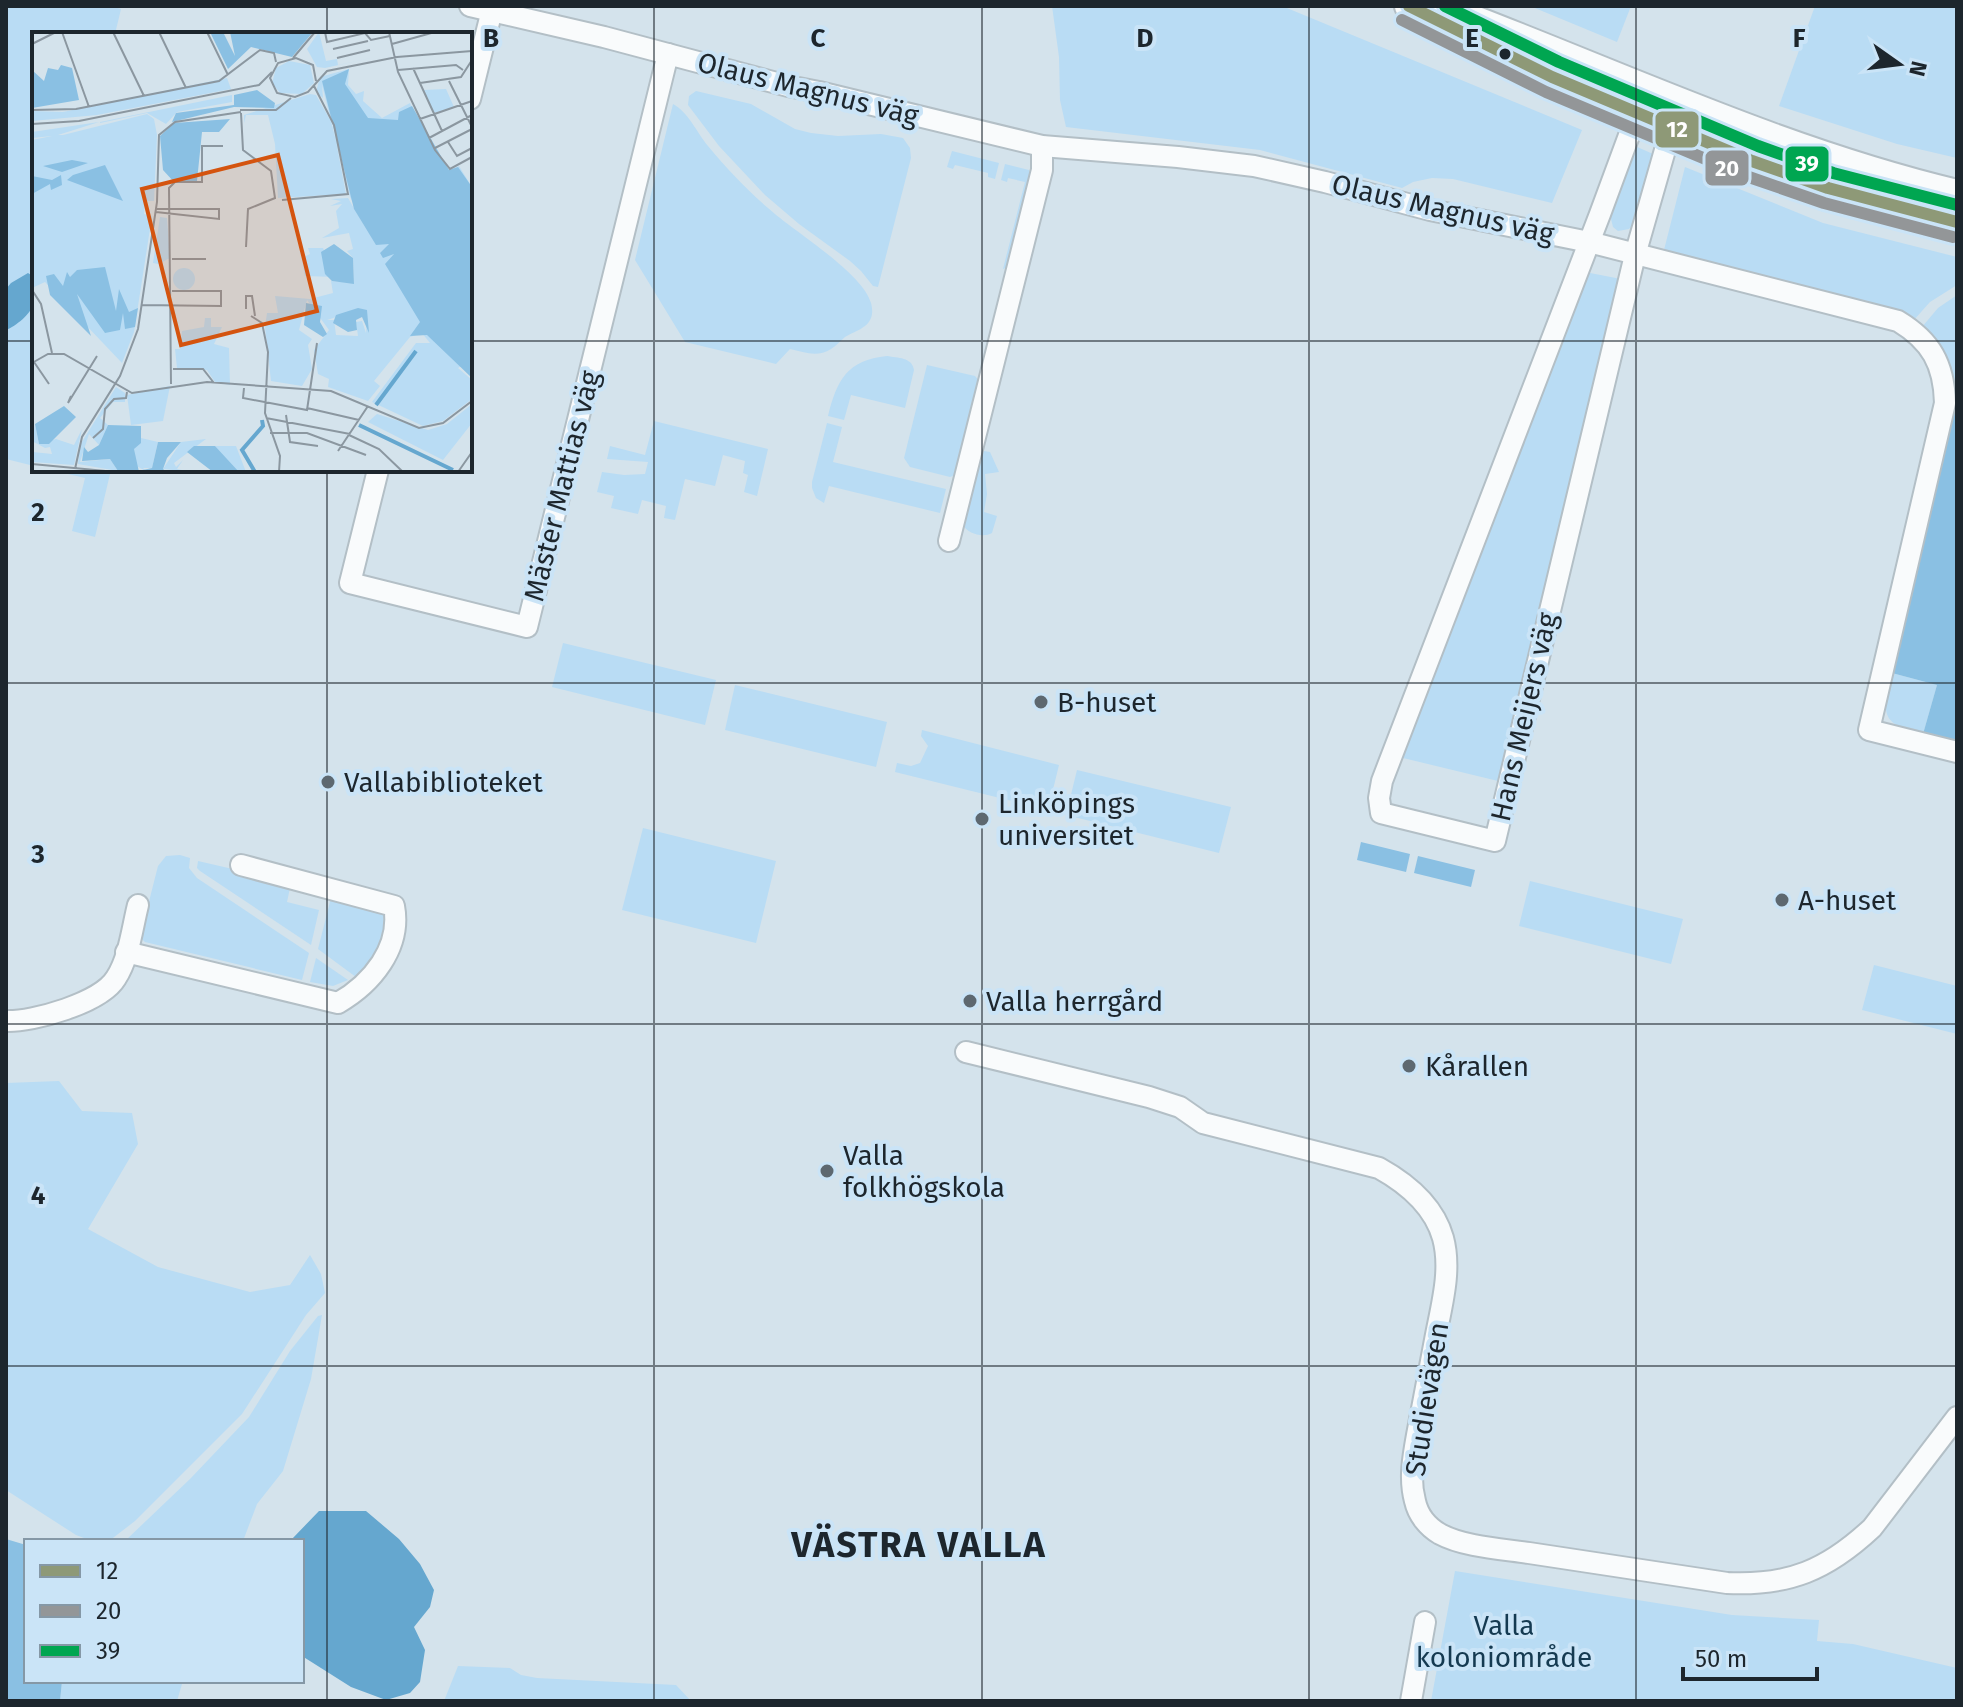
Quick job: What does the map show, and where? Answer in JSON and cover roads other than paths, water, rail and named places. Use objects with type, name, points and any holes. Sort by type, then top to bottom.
[{"type":"main road","points":[[1409,6],[1552,77],[1641,100],[1679,101],[1835,160],[1957,194]]},
{"type":"main road","points":[[1436,6],[1641,100],[1671,128],[1828,188],[1957,222]]},
{"type":"street","name":"Olaus Magnus väg","points":[[470,6],[493,9],[788,86],[1042,146],[1254,166],[1430,210],[1589,242],[1898,321],[1913,330],[1935,358],[1943,375],[1945,403],[1869,730],[1957,752]]},
{"type":"street","points":[[472,91],[493,9]]},
{"type":"street","name":"Mäster Mattias väg","points":[[378,472],[350,583],[527,627],[668,54]]},
{"type":"street","name":"Hans Meijers väg","points":[[1641,100],[1386,773],[1379,798],[1381,813],[1495,841],[1635,255],[1679,101]]},
{"type":"street","points":[[949,541],[1042,170],[1042,146]]},
{"type":"street","points":[[126,952],[338,1003],[373,976],[382,963],[394,931],[394,906],[241,865]]},
{"type":"street","points":[[6,1021],[20,1021],[70,1008],[112,984],[126,952],[138,905]]},
{"type":"street","name":"Studievägen","points":[[966,1052],[1149,1097],[1180,1107],[1203,1123],[1379,1168],[1410,1189],[1437,1223],[1446,1256],[1444,1291],[1412,1470],[1415,1503],[1420,1515],[1442,1535],[1496,1548],[1727,1583],[1752,1584],[1795,1577],[1835,1557],[1872,1528],[1957,1417]]},
{"type":"street","points":[[1411,1701],[1425,1622]]},
{"type":"place","name":"B-huset","points":[[1041,702]]},
{"type":"place","name":"Vallabiblioteket","points":[[328,782]]},
{"type":"place","name":"Linköpings universitet","points":[[982,819]]},
{"type":"place","name":"A-huset","points":[[1782,900]]},
{"type":"place","name":"Valla herrgård","points":[[970,1001]]},
{"type":"place","name":"Kårallen","points":[[1409,1066]]},
{"type":"place","name":"Valla folkhögskola","points":[[827,1171]]},
{"type":"district","name":"VÄSTRA VALLA","points":[[919,1545]]},
{"type":"park label","name":"Valla koloniområde","points":[[1504,1641]]}]
